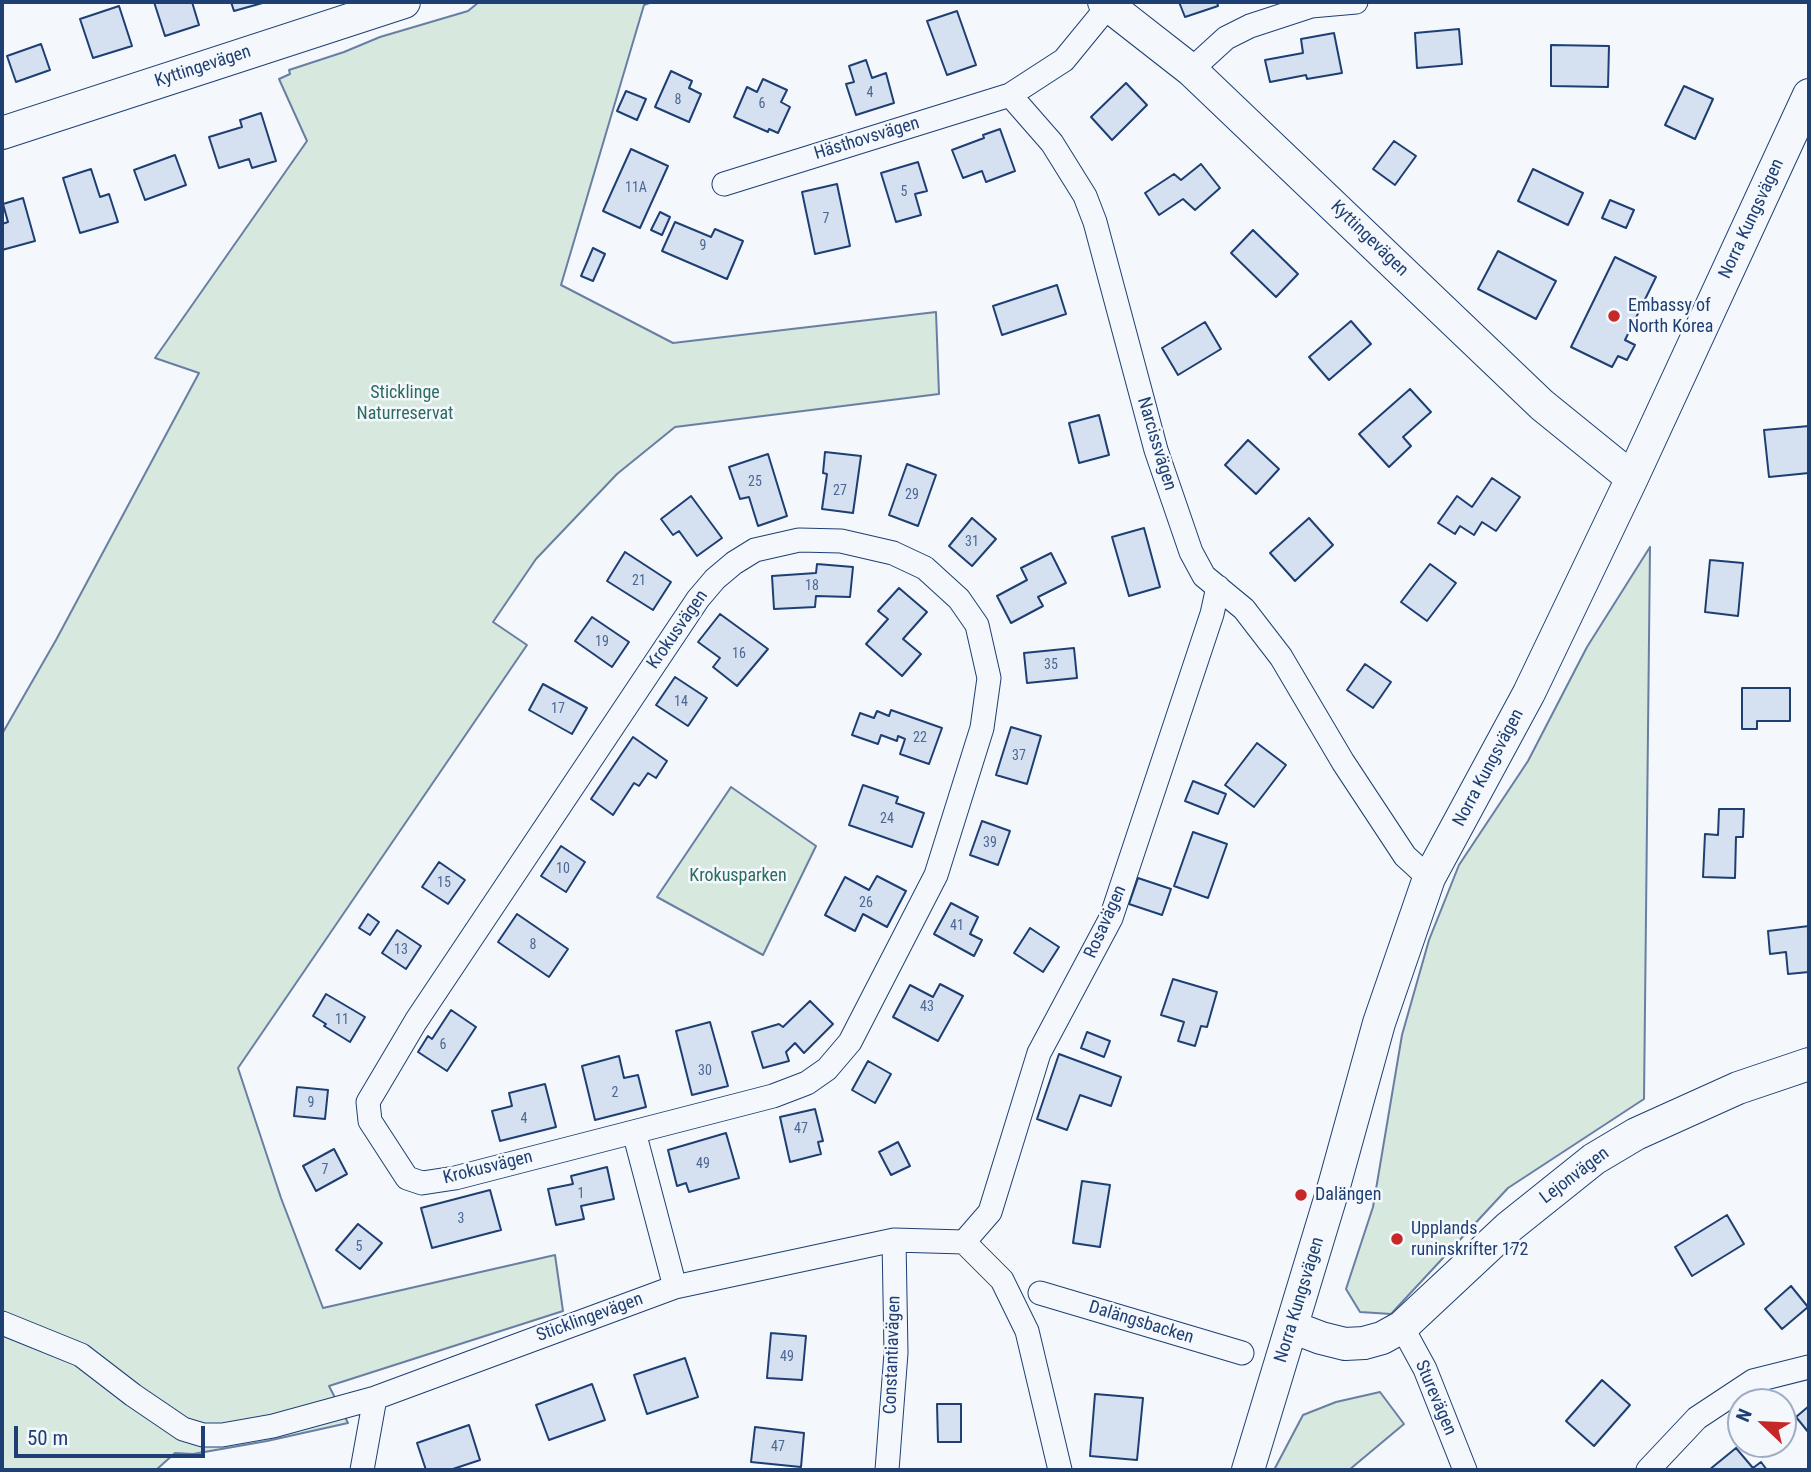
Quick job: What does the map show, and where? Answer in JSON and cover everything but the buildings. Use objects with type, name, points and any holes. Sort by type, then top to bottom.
[{"type":"street","name":"Kyttingevägen","points":[[2,133],[404,2]]},
{"type":"street","points":[[1191,71],[1226,38],[1250,26],[1311,6],[1356,2]]},
{"type":"street","name":"Kyttingevägen","points":[[1107,3],[1191,71],[1542,404],[1632,478]]},
{"type":"street","points":[[1010,95],[1065,60],[1107,3]]},
{"type":"street","name":"Hästhovsvägen","points":[[724,184],[1010,95]]},
{"type":"street","name":"Narcissvägen","points":[[1010,95],[1052,143],[1085,196],[1095,222],[1165,475],[1191,552],[1205,576],[1244,609],[1282,657],[1343,762],[1405,856],[1429,878]]},
{"type":"street","name":"Norra Kungsvägen","points":[[1248,1470],[1379,1023],[1429,878],[1529,693],[1809,96]]},
{"type":"street","name":"Krokusvägen","points":[[799,540],[841,541],[894,553],[925,568],[959,599],[977,625],[989,678],[982,728],[936,875],[850,1042],[827,1069],[807,1083],[773,1096],[634,1132],[454,1178],[422,1183],[407,1178],[399,1167],[370,1121],[368,1102],[415,1021],[698,599],[715,579],[755,550],[799,540]]},
{"type":"street","name":"Rosavägen","points":[[964,1242],[990,1212],[1039,1054],[1111,918],[1208,627],[1217,587]]},
{"type":"street","name":"Lejonvägen","points":[[1292,1327],[1321,1338],[1345,1343],[1373,1340],[1402,1327],[1509,1227],[1594,1159],[1636,1134],[1727,1093],[1809,1064]]},
{"type":"street","points":[[634,1132],[675,1287]]},
{"type":"street","name":"Sticklingevägen","points":[[2,1323],[81,1355],[183,1429],[203,1435],[243,1433],[375,1398],[675,1287],[894,1240],[964,1242]]},
{"type":"street","name":"Constantiavägen","points":[[887,1470],[896,1353],[894,1240]]},
{"type":"street","points":[[964,1242],[1002,1280],[1027,1331],[1060,1470]]},
{"type":"street","name":"Dalängsbacken","points":[[1040,1293],[1241,1353]]},
{"type":"street","name":"Sturevägen","points":[[1402,1327],[1425,1369],[1465,1470]]},
{"type":"street","points":[[1648,1470],[1697,1418],[1754,1381],[1809,1367]]},
{"type":"street","points":[[362,1470],[375,1398]]},
{"type":"green space","name":"Sticklinge Naturreservat","points":[[479,2],[652,2],[644,5],[561,285],[673,343],[936,312],[939,394],[675,427],[617,474],[536,559],[493,622],[527,645],[238,1068],[281,1198],[323,1308],[555,1255],[563,1311],[329,1386],[348,1423],[193,1454],[175,1453],[156,1470],[2,1470],[2,734],[56,640],[199,373],[155,358],[307,141],[279,79],[290,74],[289,70],[380,37],[468,11]]},
{"type":"green space","points":[[1650,547],[1644,1099],[1508,1188],[1391,1314],[1360,1312],[1346,1289],[1373,1207],[1402,1035],[1429,940],[1459,865],[1528,761],[1587,647]]},
{"type":"green space","name":"Krokusparken","points":[[731,787],[816,846],[763,955],[657,897]]},
{"type":"green space","points":[[1380,1392],[1404,1424],[1349,1470],[1274,1470],[1303,1415],[1336,1402]]},
{"type":"place","name":"Embassy of North Korea","points":[[1614,316]]},
{"type":"place","name":"Dalängen","points":[[1301,1195]]},
{"type":"place","name":"Upplands runinskrifter 172","points":[[1397,1239]]}]
